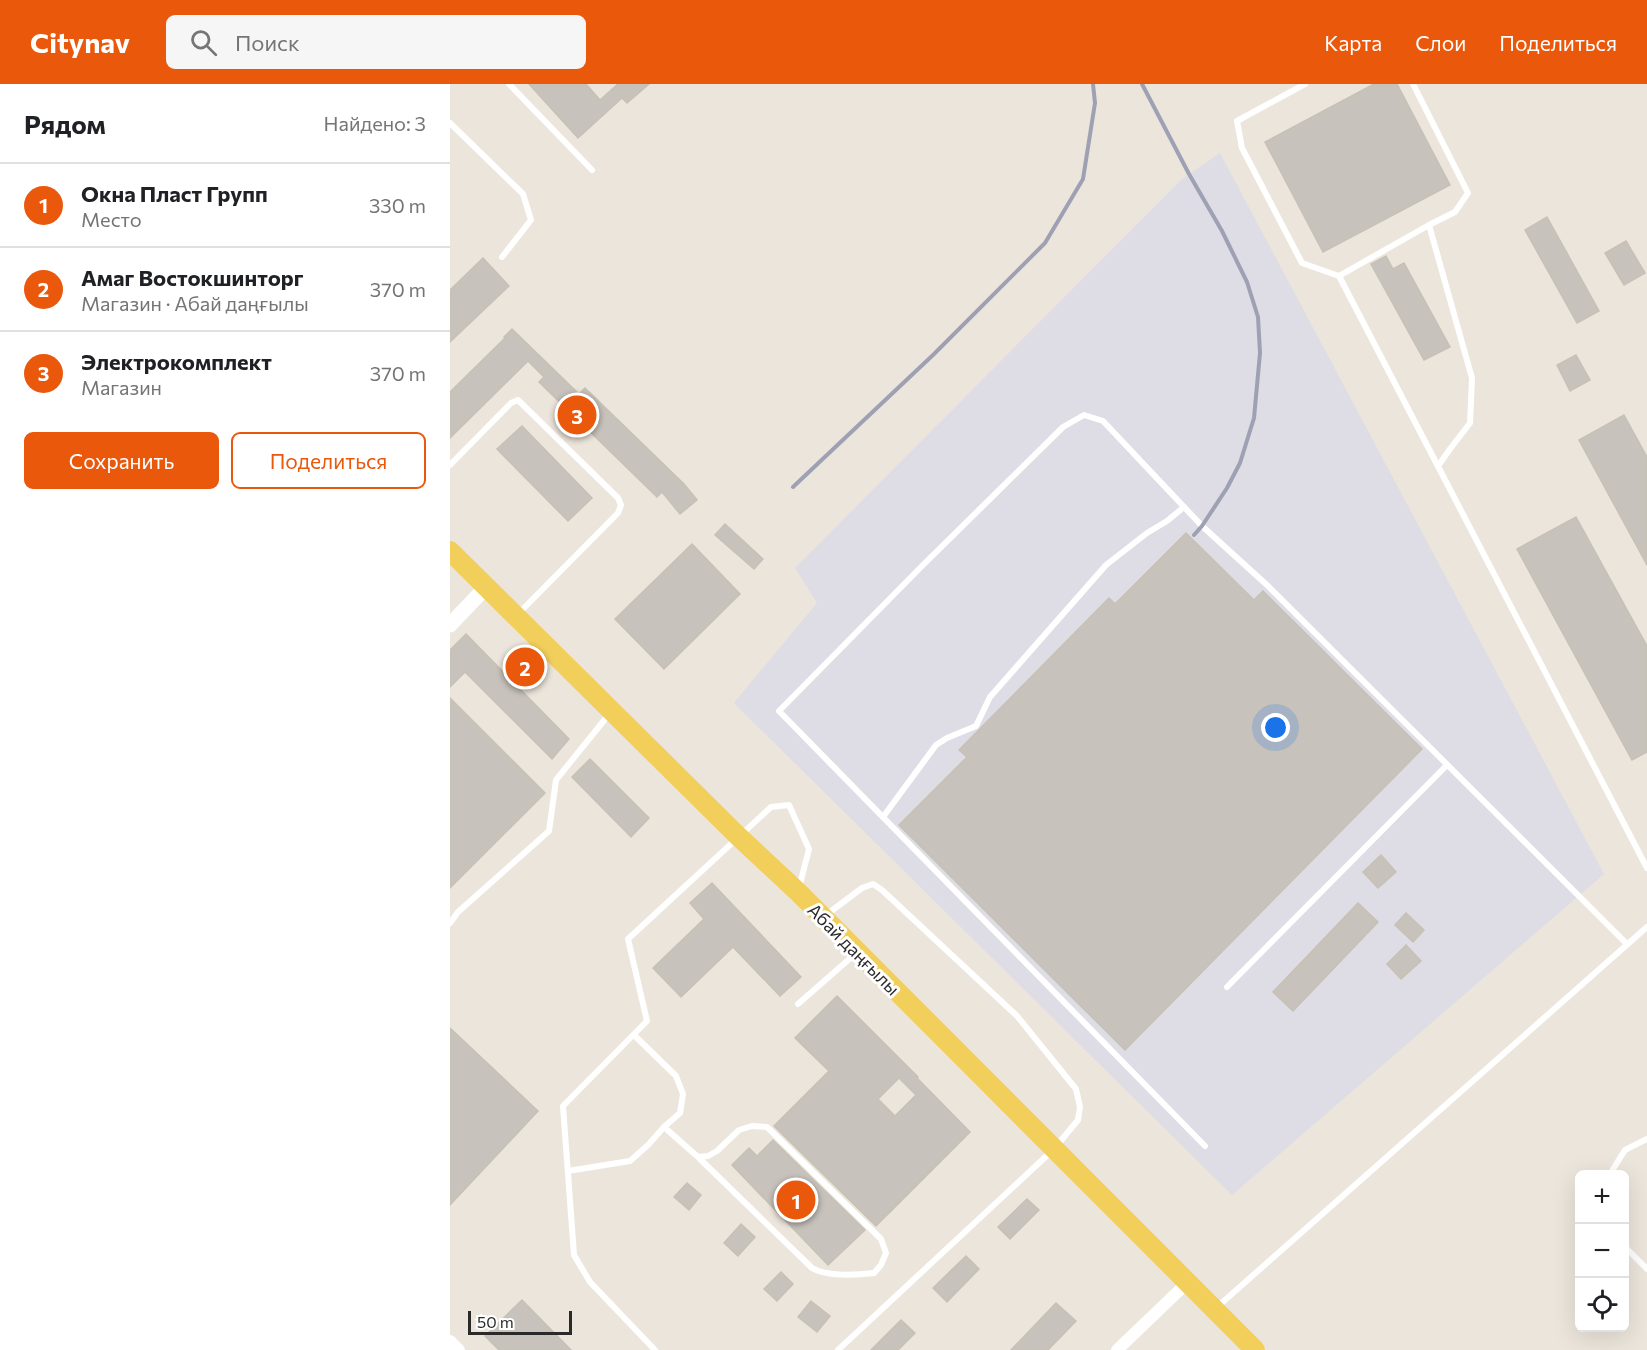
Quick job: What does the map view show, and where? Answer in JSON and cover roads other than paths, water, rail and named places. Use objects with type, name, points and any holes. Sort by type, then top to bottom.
[{"type":"main road","name":"Абай даңғылы","points":[[450,551],[738,836],[798,892],[1255,1350]]},
{"type":"street","points":[[450,625],[487,586]]},
{"type":"street","points":[[1118,1350],[1187,1283]]},
{"type":"street","points":[[450,1341],[459,1350]]},
{"type":"lane","points":[[509,84],[592,170]]},
{"type":"lane","points":[[1305,84],[1237,121],[1242,148],[1302,263],[1339,276],[1647,868]]},
{"type":"lane","points":[[1339,276],[1455,212],[1468,194],[1413,84]]},
{"type":"lane","points":[[450,123],[523,194],[531,220],[502,257]]},
{"type":"lane","points":[[1429,225],[1472,378],[1470,423],[1438,466]]},
{"type":"lane","points":[[450,465],[511,403],[518,400],[618,498],[621,505],[618,513],[516,616]]},
{"type":"lane","points":[[1205,1146],[779,711],[1063,427],[1084,415],[1103,421],[1202,526],[1268,586],[1627,945]]},
{"type":"lane","points":[[883,817],[936,746],[947,738],[975,726],[990,697],[1106,565],[1184,507]]},
{"type":"lane","points":[[450,923],[458,912],[549,831],[556,780],[612,710]]},
{"type":"lane","points":[[1227,987],[1447,765]]},
{"type":"lane","points":[[655,1350],[590,1282],[574,1255],[563,1106],[647,1021],[628,939],[771,807],[789,805],[809,849],[798,892]]},
{"type":"lane","points":[[823,917],[862,888],[873,884],[1017,1016],[1076,1089],[1080,1107],[1078,1120],[1054,1149],[838,1350]]},
{"type":"lane","points":[[1214,1310],[1647,927]]},
{"type":"lane","points":[[798,1004],[858,952]]},
{"type":"lane","points":[[568,1172],[630,1161],[680,1113],[682,1094],[676,1076],[634,1035]]},
{"type":"lane","points":[[664,1127],[819,1273],[874,1273],[881,1265],[886,1253],[881,1239],[767,1127],[752,1126],[739,1130],[717,1151],[708,1156],[698,1157]]},
{"type":"lane","points":[[1612,1170],[1625,1150],[1647,1139]]},
{"type":"lane","points":[[1629,1251],[1647,1269]]},
{"type":"railway","points":[[793,487],[933,355],[1045,243],[1083,179],[1095,103],[1093,84]]},
{"type":"railway","points":[[1142,84],[1222,231],[1247,282],[1258,317],[1260,353],[1254,418],[1240,463],[1227,488],[1194,535]]},
{"type":"place","name":"Электрокомплект","points":[[577,415]]},
{"type":"place","name":"Амаг Востокшинторг","points":[[525,667]]},
{"type":"place","name":"Окна Пласт Групп","points":[[796,1200]]}]
